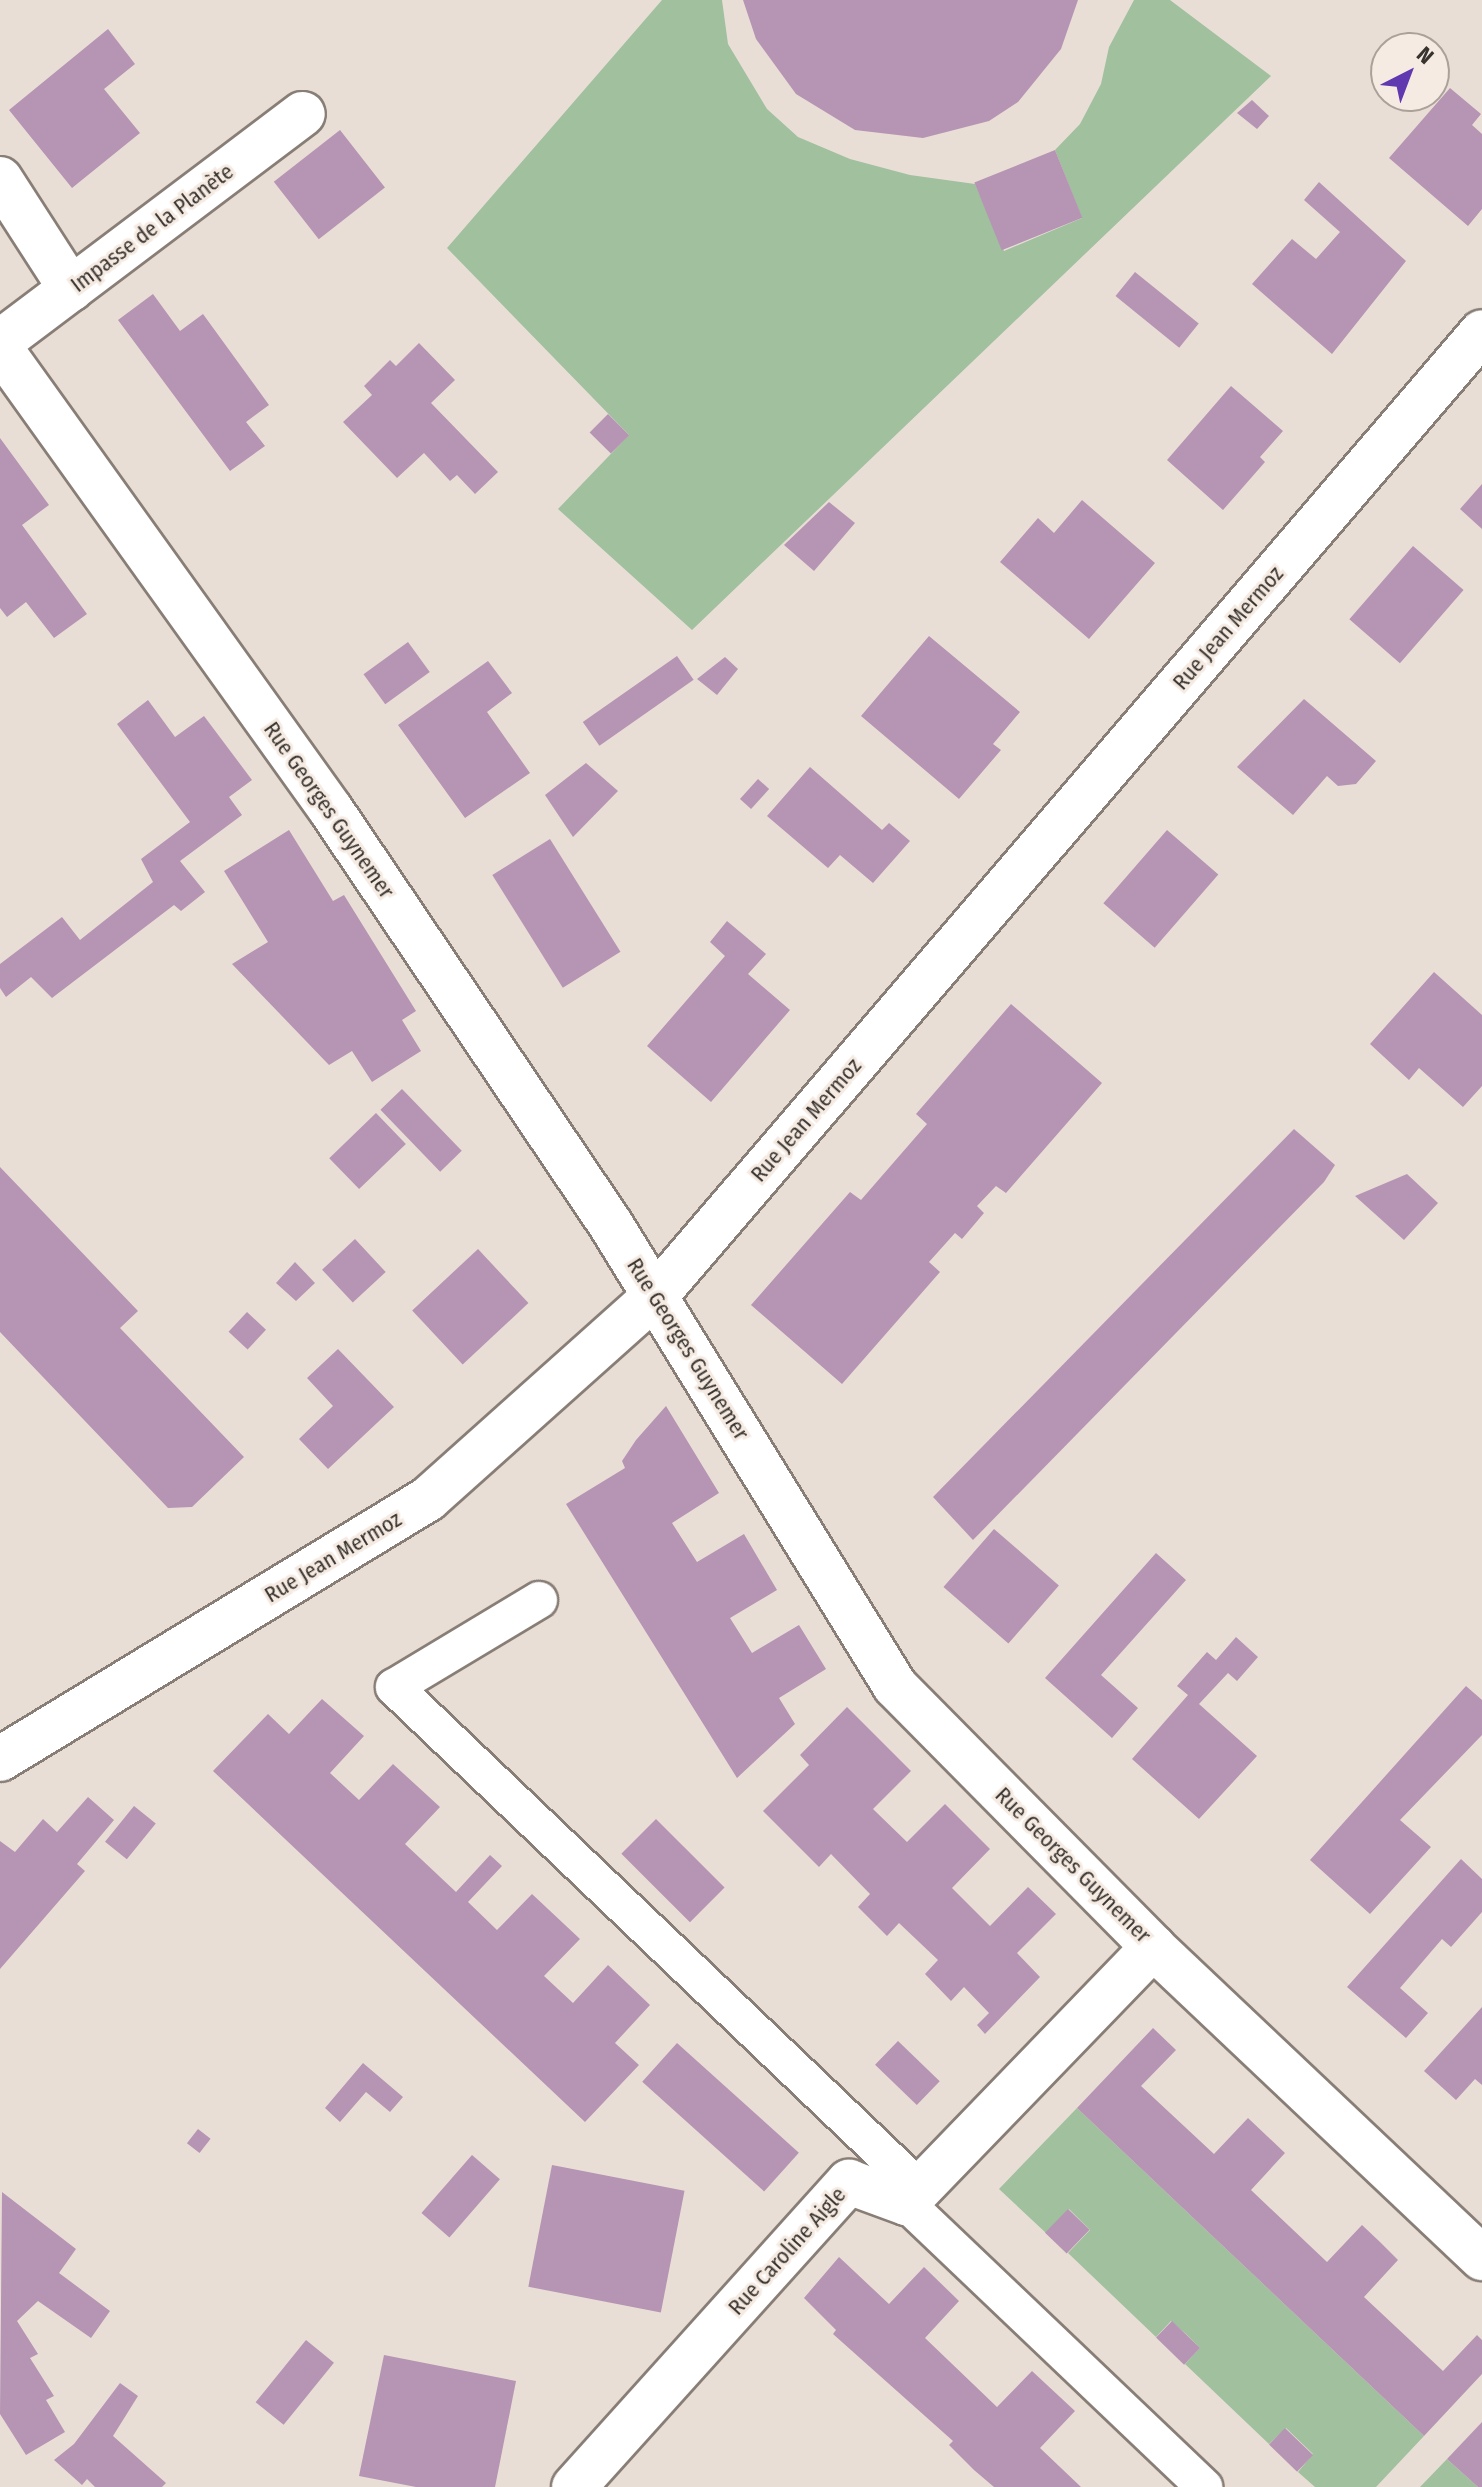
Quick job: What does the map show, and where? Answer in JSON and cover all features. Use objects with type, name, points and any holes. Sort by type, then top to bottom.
[{"type":"street","name":"Impasse de la Planète","points":[[0,345],[303,114]]},
{"type":"street","points":[[0,179],[71,289]]},
{"type":"street","name":"Rue Jean Mermoz","points":[[0,1759],[428,1499],[657,1294],[1482,332]]},
{"type":"street","name":"Rue Georges Guynemer","points":[[0,345],[331,810],[657,1294],[895,1686],[1153,1947],[1482,2258]]},
{"type":"street","points":[[913,2196],[1153,1947]]},
{"type":"street","name":"Rue Caroline Aigle","points":[[574,2487],[849,2182],[913,2196]]},
{"type":"lane","points":[[539,1600],[394,1687],[913,2196],[1204,2487]]},
{"type":"green space","points":[[662,0],[722,0],[728,44],[767,109],[798,137],[850,159],[910,175],[975,184],[1004,251],[1082,218],[1055,150],[1080,124],[1101,84],[1109,47],[1134,0],[1170,0],[1271,76],[692,630],[558,509],[629,435],[447,248]]},
{"type":"green space","points":[[1077,2108],[1424,2436],[1376,2487],[1315,2487],[1298,2472],[1313,2454],[1286,2428],[1269,2444],[1185,2364],[1200,2348],[1186,2334],[1171,2321],[1156,2337],[1068,2253],[1090,2230],[1069,2209],[1046,2233],[999,2189]]},
{"type":"green space","points":[[1447,2459],[1478,2487],[1420,2487]]},
{"type":"building","points":[[743,0],[1078,0],[1061,49],[1018,102],[989,121],[923,138],[855,130],[796,94],[756,39]]},
{"type":"building","points":[[108,29],[135,64],[104,89],[140,133],[72,188],[9,110]]},
{"type":"building","points":[[1450,88],[1481,114],[1472,125],[1482,134],[1482,209],[1468,226],[1389,158],[1429,112],[1450,112]]},
{"type":"building","points":[[1252,100],[1269,116],[1257,129],[1237,113]]},
{"type":"building","points":[[340,130],[385,188],[319,239],[274,182]]},
{"type":"building","points":[[1055,150],[1082,218],[1002,250],[974,183]]},
{"type":"building","points":[[1319,182],[1406,261],[1332,354],[1252,284],[1292,239],[1316,259],[1340,232],[1304,200]]},
{"type":"building","points":[[1135,272],[1199,324],[1179,348],[1115,296]]},
{"type":"building","points":[[153,294],[180,331],[203,314],[269,405],[246,422],[265,446],[230,471],[118,320]]},
{"type":"building","points":[[419,343],[455,380],[431,403],[498,472],[475,494],[457,475],[450,481],[424,453],[397,478],[343,422],[372,395],[364,386],[390,360],[396,366]]},
{"type":"building","points":[[1231,386],[1283,431],[1260,457],[1265,462],[1223,510],[1167,460]]},
{"type":"building","points":[[608,414],[629,435],[611,454],[590,432]]},
{"type":"building","points":[[0,438],[49,505],[22,525],[87,614],[54,638],[26,602],[7,617],[0,608]]},
{"type":"building","points":[[1482,484],[1482,529],[1460,509]]},
{"type":"building","points":[[1082,500],[1155,563],[1089,639],[1000,562],[1038,518],[1054,533]]},
{"type":"building","points":[[829,502],[855,523],[814,571],[784,545]]},
{"type":"building","points":[[1413,546],[1464,590],[1400,663],[1349,619]]},
{"type":"building","points":[[929,636],[1020,712],[993,744],[1001,750],[959,799],[861,716]]},
{"type":"building","points":[[408,642],[430,672],[385,704],[364,674]]},
{"type":"building","points":[[677,656],[694,680],[599,746],[583,722]]},
{"type":"building","points":[[725,657],[738,669],[717,695],[697,679]]},
{"type":"building","points":[[488,661],[512,693],[487,712],[530,773],[465,818],[398,725]]},
{"type":"building","points":[[1304,699],[1376,761],[1356,784],[1338,786],[1327,776],[1293,815],[1237,767]]},
{"type":"building","points":[[148,700],[175,737],[204,716],[252,780],[229,797],[242,815],[180,861],[205,892],[181,911],[174,905],[52,998],[31,977],[6,997],[0,988],[0,964],[62,917],[80,940],[153,882],[141,859],[190,822],[117,724]]},
{"type":"building","points":[[586,763],[618,791],[573,837],[545,795]]},
{"type":"building","points":[[810,767],[882,830],[889,823],[910,841],[873,883],[840,855],[828,868],[767,816]]},
{"type":"building","points":[[758,779],[769,789],[751,809],[740,799]]},
{"type":"building","points":[[289,830],[333,901],[344,895],[416,1011],[402,1020],[421,1051],[372,1082],[352,1051],[329,1065],[232,964],[268,942],[224,871]]},
{"type":"building","points":[[1167,830],[1218,875],[1155,948],[1103,903]]},
{"type":"building","points":[[550,839],[620,952],[563,988],[492,875]]},
{"type":"building","points":[[727,921],[766,954],[748,974],[790,1010],[711,1102],[647,1046],[725,956],[710,942]]},
{"type":"building","points":[[1434,972],[1482,1015],[1482,1086],[1463,1107],[1419,1068],[1409,1080],[1370,1044]]},
{"type":"building","points":[[1011,1004],[1102,1083],[1006,1193],[996,1186],[977,1206],[984,1213],[962,1239],[955,1233],[929,1262],[940,1272],[842,1384],[751,1305],[850,1192],[861,1200],[927,1124],[916,1114]]},
{"type":"building","points":[[402,1089],[462,1151],[440,1172],[380,1110]]},
{"type":"building","points":[[376,1113],[406,1144],[359,1189],[329,1158]]},
{"type":"building","points":[[1294,1129],[1335,1165],[1324,1182],[973,1540],[933,1497]]},
{"type":"building","points":[[0,1167],[138,1311],[120,1328],[244,1457],[192,1507],[168,1508],[0,1332]]},
{"type":"building","points":[[1407,1174],[1438,1203],[1404,1240],[1355,1196]]},
{"type":"building","points":[[355,1239],[386,1272],[353,1303],[322,1270]]},
{"type":"building","points":[[478,1249],[528,1303],[463,1365],[412,1310]]},
{"type":"building","points":[[295,1262],[315,1283],[296,1301],[276,1283]]},
{"type":"building","points":[[247,1312],[266,1330],[248,1349],[229,1332]]},
{"type":"building","points":[[338,1349],[394,1407],[328,1469],[299,1439],[333,1406],[307,1378]]},
{"type":"building","points":[[666,1406],[719,1493],[672,1523],[697,1562],[744,1534],[777,1590],[730,1618],[752,1653],[799,1625],[826,1669],[779,1698],[795,1724],[737,1778],[566,1504],[625,1468],[622,1461]]},
{"type":"building","points":[[994,1529],[1059,1585],[1008,1644],[943,1587]]},
{"type":"building","points":[[1156,1553],[1186,1580],[1101,1675],[1138,1708],[1112,1738],[1045,1678]]},
{"type":"building","points":[[1236,1637],[1258,1657],[1237,1681],[1228,1673],[1199,1704],[1257,1756],[1199,1819],[1132,1759],[1188,1695],[1177,1686],[1207,1652],[1216,1660]]},
{"type":"building","points":[[1466,1686],[1482,1700],[1482,1735],[1400,1820],[1431,1847],[1370,1914],[1310,1860]]},
{"type":"building","points":[[322,1699],[364,1736],[330,1773],[359,1800],[393,1764],[440,1807],[405,1844],[456,1892],[490,1855],[502,1866],[468,1902],[497,1930],[532,1894],[580,1939],[544,1976],[573,2003],[608,1965],[650,2005],[615,2043],[639,2065],[585,2122],[213,1771],[268,1714],[289,1734]]},
{"type":"building","points":[[847,1707],[911,1771],[873,1809],[907,1842],[945,1804],[990,1849],[952,1888],[990,1926],[1028,1887],[1056,1914],[1017,1953],[1040,1977],[985,2034],[977,2025],[989,2013],[964,1987],[951,2001],[925,1974],[938,1960],[899,1923],[887,1936],[858,1907],[870,1894],[831,1854],[819,1867],[763,1811],[809,1765],[800,1755]]},
{"type":"building","points":[[88,1797],[114,1820],[77,1864],[85,1871],[0,1969],[0,1841],[15,1852],[43,1819],[57,1832]]},
{"type":"building","points":[[134,1806],[156,1824],[127,1859],[105,1842]]},
{"type":"building","points":[[656,1819],[725,1888],[690,1922],[621,1854]]},
{"type":"building","points":[[1461,1859],[1482,1879],[1482,1912],[1451,1947],[1442,1939],[1400,1988],[1428,2013],[1406,2038],[1347,1987]]},
{"type":"building","points":[[1482,2007],[1482,2085],[1475,2079],[1456,2100],[1424,2071]]},
{"type":"building","points":[[1153,2028],[1176,2050],[1141,2086],[1214,2154],[1248,2118],[1285,2153],[1251,2190],[1327,2262],[1362,2225],[1398,2260],[1364,2297],[1443,2371],[1477,2335],[1482,2340],[1482,2374],[1424,2436],[1077,2108]]},
{"type":"building","points":[[898,2041],[940,2081],[917,2105],[875,2065]]},
{"type":"building","points":[[677,2043],[799,2153],[764,2191],[642,2082]]},
{"type":"building","points":[[363,2063],[403,2097],[390,2112],[366,2092],[340,2122],[325,2108]]},
{"type":"building","points":[[198,2129],[211,2139],[200,2153],[187,2143]]},
{"type":"building","points":[[472,2155],[500,2179],[449,2237],[421,2213]]},
{"type":"building","points":[[552,2165],[685,2191],[661,2312],[528,2287]]},
{"type":"building","points":[[2,2192],[76,2249],[59,2273],[110,2311],[91,2338],[38,2301],[17,2321],[38,2354],[30,2358],[54,2396],[46,2400],[65,2432],[26,2455],[0,2414]]},
{"type":"building","points":[[1068,2209],[1090,2230],[1067,2254],[1045,2233]]},
{"type":"building","points":[[839,2257],[889,2304],[924,2267],[959,2301],[925,2338],[997,2407],[1032,2371],[1075,2411],[1040,2448],[1081,2487],[994,2487],[974,2470],[949,2445],[953,2441],[833,2334],[836,2330],[804,2298]]},
{"type":"building","points":[[1172,2321],[1200,2348],[1184,2365],[1156,2338]]},
{"type":"building","points":[[306,2340],[334,2363],[284,2425],[256,2402]]},
{"type":"building","points":[[384,2355],[516,2381],[495,2487],[416,2487],[359,2476]]},
{"type":"building","points":[[120,2383],[138,2396],[113,2436],[166,2483],[162,2487],[95,2487],[87,2479],[82,2485],[54,2460],[74,2444]]},
{"type":"building","points":[[1482,2422],[1482,2487],[1478,2487],[1447,2459]]},
{"type":"building","points":[[1285,2428],[1313,2455],[1297,2472],[1269,2445]]}]
